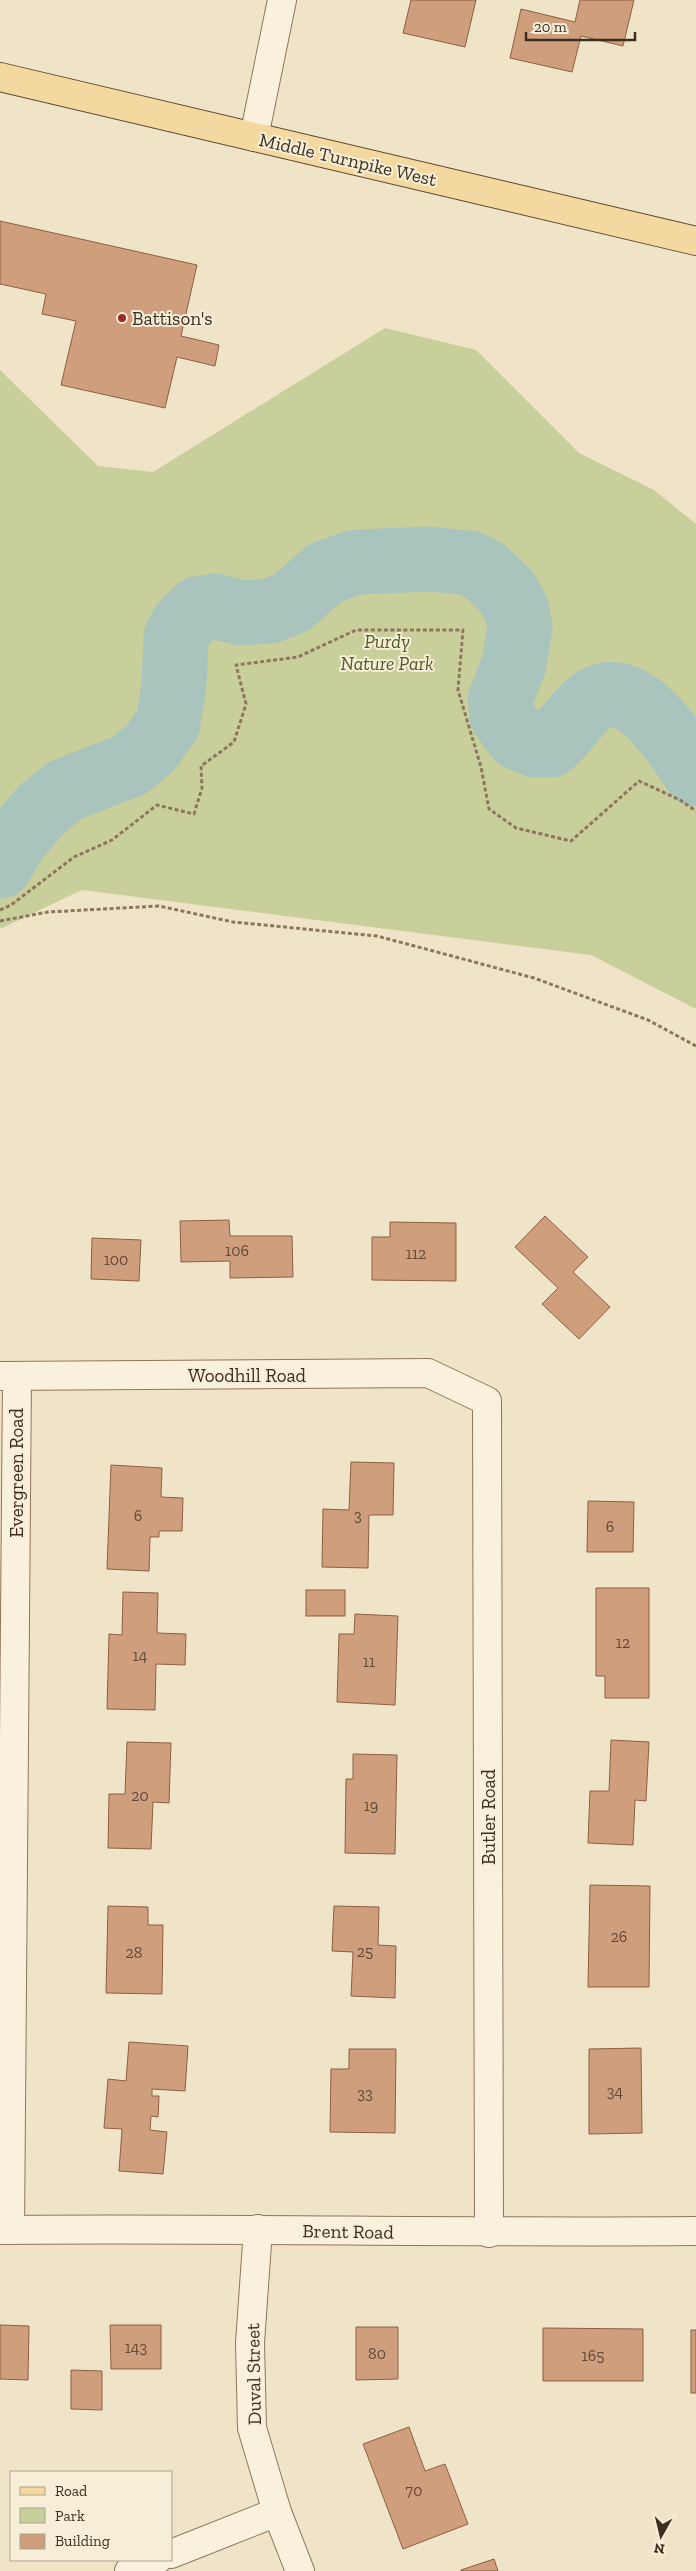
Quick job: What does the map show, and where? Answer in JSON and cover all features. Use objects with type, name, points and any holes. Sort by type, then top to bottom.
[{"type":"main road","name":"Middle Turnpike West","points":[[0,77],[696,240]]},
{"type":"street","points":[[254,137],[282,0]]},
{"type":"street","name":"Woodhill Road","points":[[8,1376],[428,1373],[487,1401]]},
{"type":"street","name":"Evergreen Road","points":[[5,2230],[8,1376]]},
{"type":"street","name":"Butler Road","points":[[487,1401],[489,2233]]},
{"type":"street","name":"Brent Road","points":[[5,2230],[258,2229],[489,2233],[696,2231]]},
{"type":"street","name":"Duval Street","points":[[258,2229],[250,2343],[252,2428],[277,2512],[300,2571]]},
{"type":"street","points":[[172,2554],[277,2512]]},
{"type":"street","points":[[129,2571],[154,2561]]},
{"type":"path","points":[[0,910],[12,905],[74,856],[112,840],[157,805],[194,814],[202,788],[201,766],[234,742],[246,704],[236,665],[298,658],[356,630],[463,630],[458,690],[481,767],[489,809],[516,828],[571,841],[639,781],[680,800],[696,811]]},
{"type":"path","points":[[0,921],[48,912],[159,906],[233,922],[377,936],[534,978],[648,1020],[696,1046]]},
{"type":"green space","name":"Purdy Nature Park","points":[[385,328],[476,350],[579,453],[654,490],[696,524],[696,1009],[591,955],[82,890],[0,929],[0,370],[98,466],[153,472]]},
{"type":"building","points":[[411,0],[476,0],[465,47],[403,33]]},
{"type":"building","points":[[580,0],[634,0],[623,46],[581,36],[572,72],[510,58],[521,9],[575,22]]},
{"type":"building","name":"Battison's","points":[[0,221],[197,265],[181,336],[219,345],[215,366],[177,357],[165,408],[61,385],[76,321],[42,314],[46,294],[0,284]]},
{"type":"building","points":[[545,1216],[588,1257],[573,1272],[610,1307],[579,1339],[542,1304],[558,1288],[515,1247]]},
{"type":"building","points":[[229,1220],[230,1236],[292,1236],[293,1277],[230,1278],[230,1261],[181,1262],[180,1221]]},
{"type":"building","points":[[390,1222],[456,1223],[456,1281],[372,1280],[372,1237],[390,1237]]},
{"type":"building","points":[[92,1238],[141,1240],[139,1281],[91,1279]]},
{"type":"building","points":[[351,1462],[394,1463],[393,1515],[369,1515],[368,1568],[322,1567],[323,1509],[349,1510]]},
{"type":"building","points":[[111,1465],[162,1468],[161,1497],[183,1498],[182,1531],[159,1531],[159,1537],[150,1537],[149,1571],[107,1569]]},
{"type":"building","points":[[588,1501],[634,1502],[633,1552],[587,1552]]},
{"type":"building","points":[[596,1588],[649,1588],[649,1698],[605,1698],[605,1676],[596,1676]]},
{"type":"building","points":[[306,1590],[345,1590],[345,1616],[306,1616]]},
{"type":"building","points":[[123,1592],[158,1593],[157,1633],[186,1634],[185,1665],[156,1664],[155,1710],[107,1709],[109,1634],[122,1635]]},
{"type":"building","points":[[355,1614],[398,1616],[395,1705],[337,1702],[339,1634],[354,1634]]},
{"type":"building","points":[[611,1740],[649,1742],[646,1801],[635,1800],[633,1845],[588,1843],[590,1791],[609,1791]]},
{"type":"building","points":[[127,1742],[171,1743],[169,1803],[153,1802],[151,1849],[108,1848],[109,1794],[125,1794]]},
{"type":"building","points":[[353,1754],[397,1755],[395,1854],[345,1853],[346,1779],[353,1779]]},
{"type":"building","points":[[590,1885],[650,1886],[649,1987],[588,1987]]},
{"type":"building","points":[[108,1906],[148,1907],[148,1925],[163,1925],[162,1994],[106,1993]]},
{"type":"building","points":[[334,1906],[379,1907],[378,1945],[396,1946],[395,1998],[351,1996],[353,1952],[332,1951]]},
{"type":"building","points":[[129,2042],[188,2046],[185,2091],[152,2089],[152,2096],[159,2096],[158,2117],[151,2116],[150,2130],[167,2132],[163,2174],[119,2171],[122,2129],[104,2128],[108,2079],[126,2081]]},
{"type":"building","points":[[641,2048],[642,2133],[589,2134],[589,2049]]},
{"type":"building","points":[[349,2049],[396,2049],[395,2133],[330,2132],[331,2069],[349,2069]]},
{"type":"building","points":[[0,2325],[29,2326],[28,2380],[0,2379]]},
{"type":"building","points":[[110,2325],[161,2325],[161,2369],[111,2369]]},
{"type":"building","points":[[356,2327],[398,2327],[398,2379],[356,2380]]},
{"type":"building","points":[[543,2328],[643,2329],[643,2381],[543,2381]]},
{"type":"building","points":[[691,2330],[696,2330],[696,2393],[691,2393]]},
{"type":"building","points":[[71,2370],[102,2371],[102,2410],[71,2409]]},
{"type":"building","points":[[409,2427],[425,2471],[445,2464],[468,2524],[403,2549],[363,2444]]},
{"type":"building","points":[[494,2559],[498,2571],[461,2571],[461,2570]]},
{"type":"waterway","points":[[0,866],[17,838],[42,809],[66,790],[130,765],[151,747],[168,723],[174,686],[176,637],[183,624],[198,609],[215,606],[241,613],[270,611],[291,603],[325,573],[356,562],[429,559],[470,563],[485,571],[507,592],[517,610],[520,627],[514,664],[500,700],[502,716],[518,738],[535,745],[550,745],[592,701],[607,695],[623,696],[638,704],[652,716],[666,731],[696,774]]},
{"type":"place","name":"Battison's","points":[[122,318]]}]
